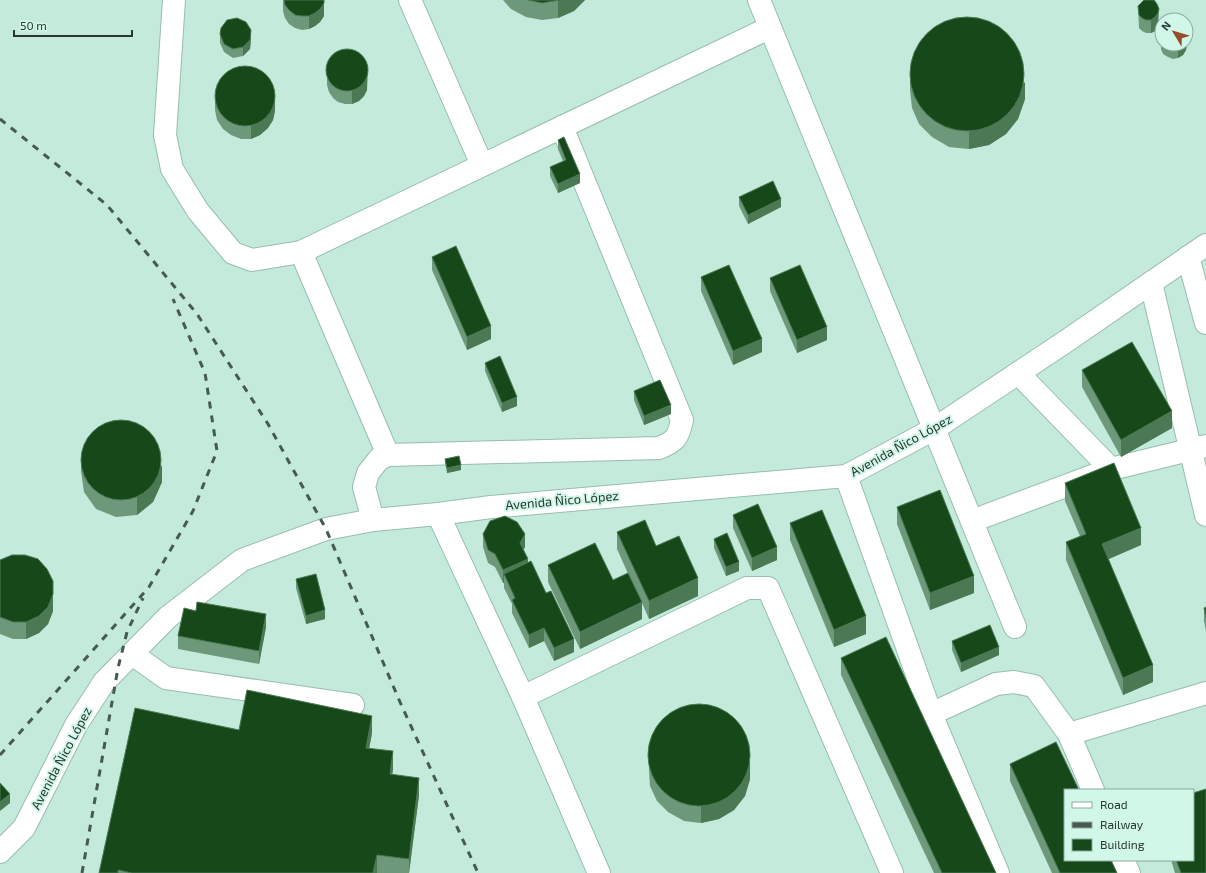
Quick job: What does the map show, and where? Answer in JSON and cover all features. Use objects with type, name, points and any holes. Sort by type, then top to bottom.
[{"type":"street","points":[[174,0],[165,135],[172,169],[198,211],[233,253],[252,260],[302,252],[769,28]]},
{"type":"street","points":[[410,0],[482,166]]},
{"type":"street","points":[[759,0],[769,28],[1015,627]]},
{"type":"street","points":[[374,520],[364,487],[368,473],[379,459],[388,455],[659,448],[671,443],[679,434],[682,420],[562,128]]},
{"type":"street","name":"Avenida Ñico López","points":[[0,852],[24,828],[76,725],[104,682],[168,617],[242,560],[326,529],[374,520],[490,507],[846,476],[934,429],[1206,246]]},
{"type":"street","points":[[302,252],[388,455]]},
{"type":"street","points":[[1188,258],[1206,324]]},
{"type":"street","points":[[1151,283],[1198,448],[1206,515]]},
{"type":"street","points":[[1018,373],[1111,470]]},
{"type":"street","points":[[972,521],[1111,470],[1198,448]]},
{"type":"street","points":[[846,476],[931,714],[998,873]]},
{"type":"street","points":[[438,514],[523,697],[599,873]]},
{"type":"street","points":[[523,697],[747,588],[768,588],[892,873]]},
{"type":"street","points":[[132,654],[166,678],[353,705]]},
{"type":"street","points":[[931,714],[996,684],[1014,682],[1034,686],[1069,734],[1094,789]]},
{"type":"street","points":[[1069,734],[1206,693]]},
{"type":"street","points":[[1124,861],[1129,873]]},
{"type":"building","points":[[284,0],[324,0],[324,3],[315,13],[309,16],[302,16],[295,15],[289,10],[285,5]]},
{"type":"building","points":[[528,0],[560,0],[542,3]]},
{"type":"building","points":[[1144,0],[1154,0],[1159,9],[1158,12],[1154,12],[1154,18],[1151,20],[1146,20],[1139,15],[1138,6]]},
{"type":"building","points":[[967,17],[989,21],[1008,33],[1020,52],[1024,74],[1020,96],[1008,115],[989,127],[967,131],[945,127],[926,115],[914,96],[910,74],[914,52],[926,33],[945,21]]},
{"type":"building","points":[[237,18],[246,22],[251,30],[250,40],[243,47],[233,49],[224,44],[220,34],[221,28],[227,20]]},
{"type":"building","points":[[347,49],[362,55],[368,70],[362,85],[347,91],[332,85],[326,70],[332,55]]},
{"type":"building","points":[[245,66],[262,71],[270,79],[275,96],[270,113],[262,121],[245,126],[228,121],[220,113],[215,96],[220,79],[228,71]]},
{"type":"building","points":[[564,137],[580,174],[558,184],[550,167],[566,160],[558,140]]},
{"type":"building","points":[[773,181],[781,199],[748,215],[739,197]]},
{"type":"building","points":[[456,246],[491,326],[467,337],[432,257]]},
{"type":"building","points":[[729,265],[762,339],[733,351],[701,277]]},
{"type":"building","points":[[800,265],[827,327],[797,340],[770,278]]},
{"type":"building","points":[[1132,342],[1172,411],[1121,440],[1082,370]]},
{"type":"building","points":[[500,356],[517,397],[502,403],[485,363]]},
{"type":"building","points":[[660,380],[671,405],[644,416],[634,391]]},
{"type":"building","points":[[121,420],[136,423],[149,432],[158,445],[161,460],[158,475],[149,488],[136,497],[121,500],[106,497],[93,488],[84,475],[81,460],[84,445],[93,432],[106,423]]},
{"type":"building","points":[[459,456],[461,465],[447,468],[445,459]]},
{"type":"building","points":[[1114,463],[1141,528],[1102,544],[1153,665],[1123,678],[1066,542],[1086,534],[1065,483]]},
{"type":"building","points":[[940,490],[974,576],[930,593],[897,507]]},
{"type":"building","points":[[758,504],[777,547],[752,558],[733,515]]},
{"type":"building","points":[[822,510],[866,616],[834,630],[790,523]]},
{"type":"building","points":[[505,516],[517,522],[525,534],[520,543],[528,559],[503,570],[495,554],[488,550],[483,534],[490,521]]},
{"type":"building","points":[[645,520],[656,546],[679,536],[698,578],[649,601],[617,532]]},
{"type":"building","points":[[727,533],[739,562],[726,567],[714,539]]},
{"type":"building","points":[[595,543],[613,580],[628,573],[642,602],[580,632],[548,565]]},
{"type":"building","points":[[12,555],[25,555],[38,559],[47,569],[53,581],[53,594],[48,607],[39,616],[26,622],[13,622],[0,617],[0,560]]},
{"type":"building","points":[[531,561],[546,593],[551,591],[574,639],[554,648],[544,628],[529,635],[512,600],[515,598],[504,574]]},
{"type":"building","points":[[316,574],[325,610],[306,616],[296,579]]},
{"type":"building","points":[[197,602],[266,614],[259,651],[178,636],[184,608],[196,611]]},
{"type":"building","points":[[1206,607],[1206,618],[1204,608]]},
{"type":"building","points":[[990,625],[999,647],[961,663],[952,641]]},
{"type":"building","points":[[886,637],[996,873],[942,873],[841,658]]},
{"type":"building","points":[[247,690],[372,716],[366,748],[393,751],[390,774],[419,778],[409,859],[377,855],[373,873],[132,873],[118,870],[118,873],[99,873],[135,708],[239,730]]},
{"type":"building","points":[[699,704],[718,708],[735,719],[746,736],[750,755],[746,774],[735,791],[718,802],[699,806],[680,802],[663,791],[652,774],[648,755],[652,736],[663,719],[680,708]]},
{"type":"building","points":[[1056,742],[1079,789],[1064,789],[1064,861],[1111,861],[1117,873],[1060,873],[1010,764]]},
{"type":"building","points":[[0,783],[10,794],[0,802]]},
{"type":"building","points":[[1206,789],[1206,873],[1181,873],[1176,861],[1194,861],[1194,793]]},
{"type":"railway","points":[[0,119],[107,205],[197,314],[268,424],[326,529],[400,702],[478,873]]},
{"type":"railway","points":[[0,755],[149,587],[193,511],[217,451],[205,373],[173,299]]},
{"type":"railway","points":[[82,873],[118,668],[127,632],[143,598]]}]
